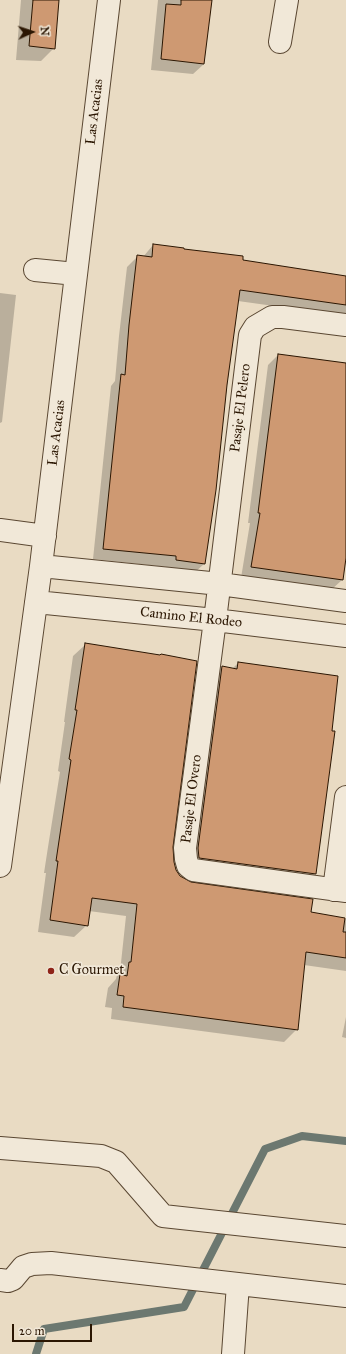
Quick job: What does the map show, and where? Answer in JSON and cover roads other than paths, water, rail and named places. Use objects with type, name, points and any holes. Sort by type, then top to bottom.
[{"type":"street","name":"Las Acacias","points":[[0,866],[42,566],[109,0]]},
{"type":"street","points":[[280,42],[287,0]]},
{"type":"street","points":[[35,270],[76,274]]},
{"type":"street","name":"Pasaje El Pelero","points":[[215,620],[250,335],[255,326],[272,317],[346,325]]},
{"type":"street","points":[[0,530],[45,536]]},
{"type":"street","points":[[42,566],[220,584],[346,601]]},
{"type":"street","name":"Camino El Rodeo","points":[[36,602],[215,620],[346,636]]},
{"type":"street","name":"Pasaje El Overo","points":[[215,620],[185,848],[188,866],[199,872],[340,890]]},
{"type":"street","points":[[340,890],[346,798]]},
{"type":"street","points":[[0,1148],[100,1156],[116,1162],[164,1216],[346,1236]]},
{"type":"street","points":[[0,1280],[13,1280],[23,1267],[32,1264],[51,1263],[346,1296]]},
{"type":"street","points":[[232,1354],[238,1284]]},
{"type":"waterway","points":[[36,1354],[44,1329],[184,1307],[265,1149],[302,1136],[346,1141]]},
{"type":"place","name":"C Gourmet","points":[[51,971]]}]
